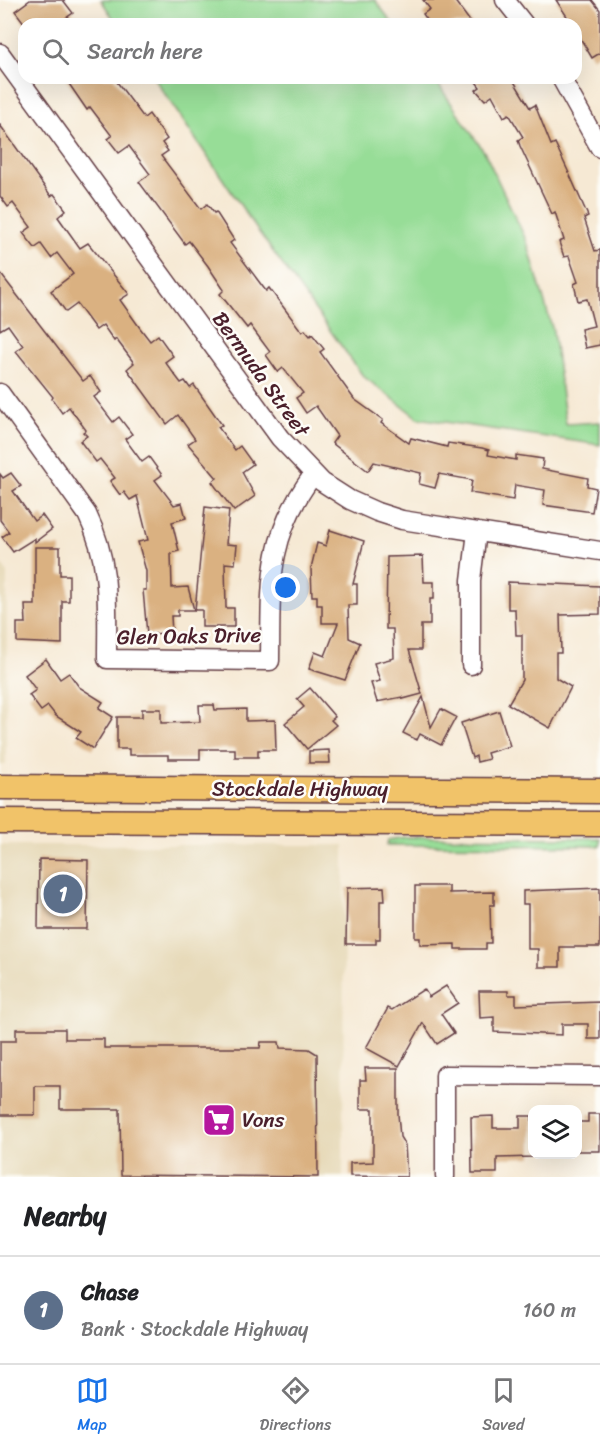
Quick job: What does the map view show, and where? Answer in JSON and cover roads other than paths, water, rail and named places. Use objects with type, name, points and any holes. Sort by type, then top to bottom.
[{"type":"main road","name":"Stockdale Highway","points":[[0,787],[600,791]]},
{"type":"main road","name":"Stockdale Highway","points":[[0,821],[600,824]]},
{"type":"street","points":[[505,0],[519,18]]},
{"type":"street","name":"Bermuda Street","points":[[0,53],[18,78]]},
{"type":"street","name":"Bermuda Street","points":[[22,84],[279,438],[313,475],[350,500],[402,520],[600,551]]},
{"type":"street","points":[[564,84],[600,148]]},
{"type":"street","name":"Glen Oaks Drive","points":[[0,393],[87,513],[96,531],[107,575],[107,660],[270,661],[271,588],[277,542],[286,519],[313,475]]},
{"type":"street","points":[[471,665],[471,580],[477,532]]},
{"type":"street","points":[[445,1177],[445,1075],[600,1076]]},
{"type":"place","name":"Chase","points":[[63,894]]},
{"type":"place","name":"Vons","points":[[219,1120]]}]
